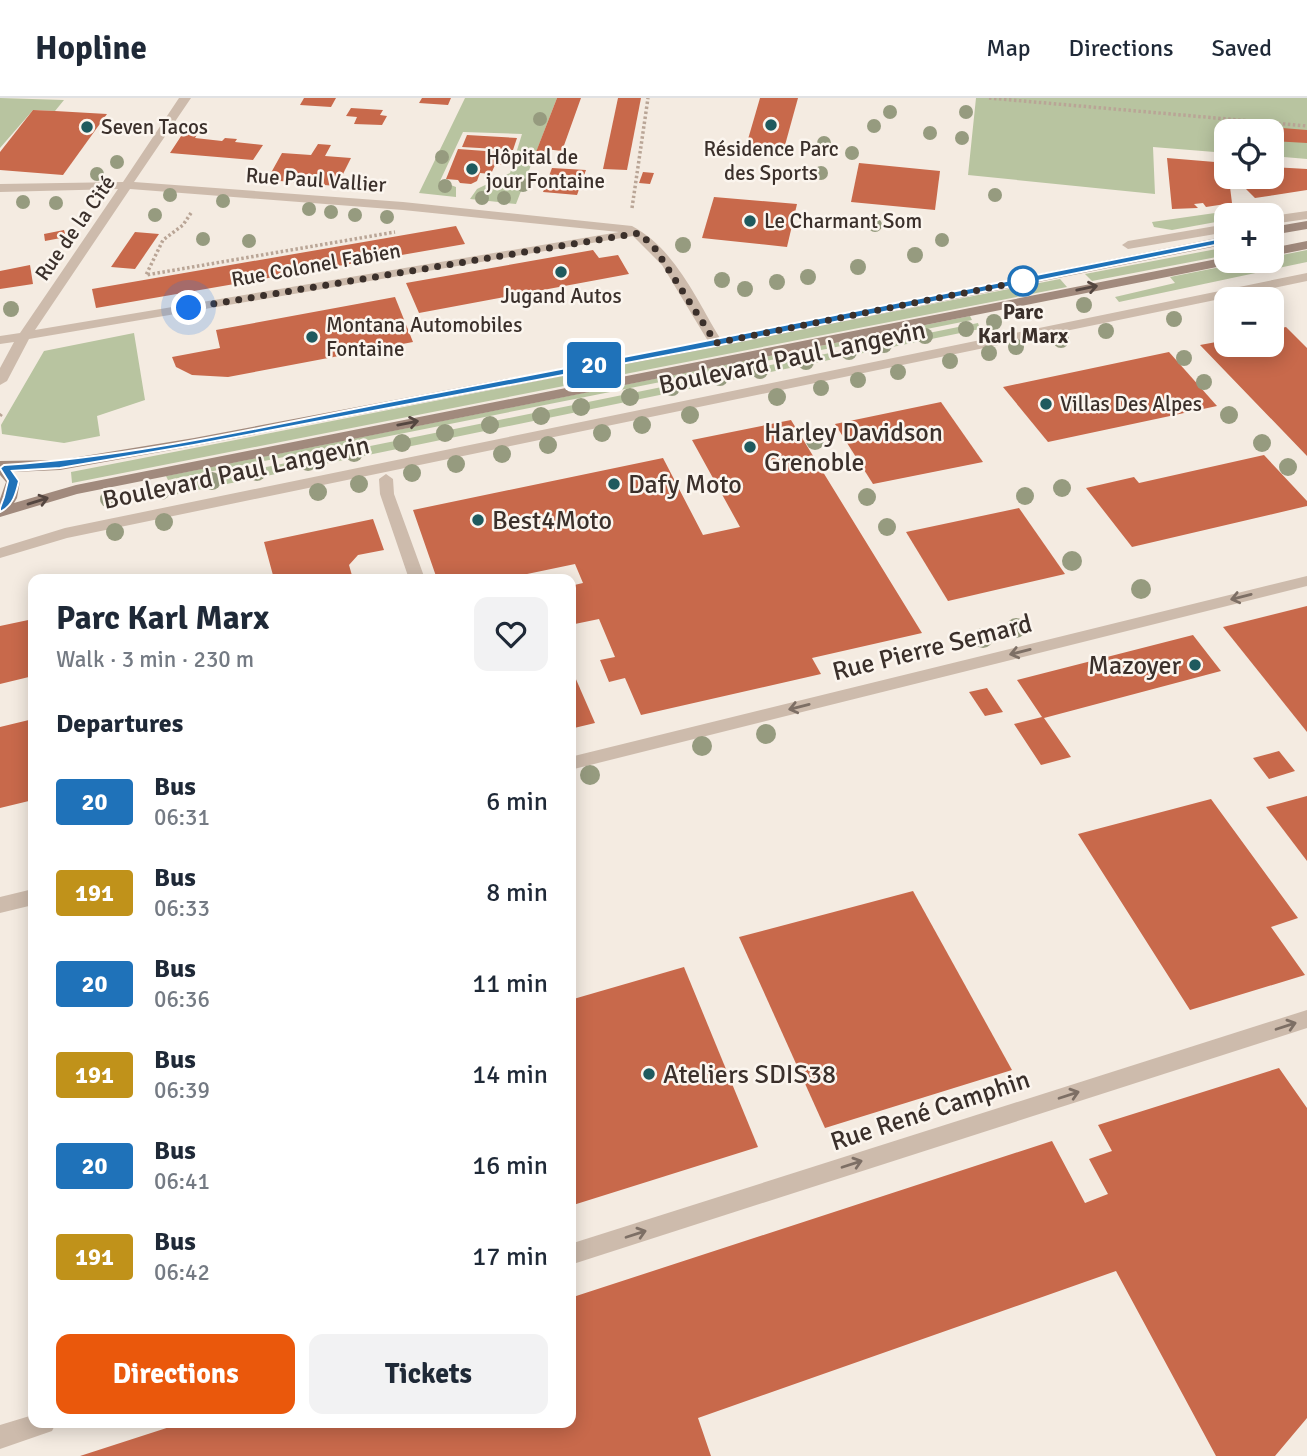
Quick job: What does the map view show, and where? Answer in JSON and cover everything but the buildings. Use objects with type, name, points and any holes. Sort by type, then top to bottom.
[{"type":"main road","points":[[1284,229],[1307,225]]},
{"type":"main road","points":[[2,467],[60,465],[168,446],[716,343],[1214,243]]},
{"type":"main road","points":[[1284,250],[1307,245]]},
{"type":"main road","points":[[0,510],[76,489],[1214,264]]},
{"type":"main road","points":[[0,510],[9,498],[13,481],[2,467]]},
{"type":"street","name":"Rue de la Cité","points":[[0,381],[23,336],[185,98]]},
{"type":"street","name":"Rue Paul Vallier","points":[[0,188],[127,185],[417,207],[627,229]]},
{"type":"street","points":[[1284,218],[1307,215]]},
{"type":"street","name":"Rue Colonel Fabien","points":[[0,340],[66,331],[627,229]]},
{"type":"street","points":[[627,229],[654,247],[716,343]]},
{"type":"street","points":[[1128,245],[1214,230]]},
{"type":"street","name":"Boulevard Paul Langevin","points":[[0,553],[65,533],[1307,277]]},
{"type":"street","points":[[386,480],[387,494],[415,574]]},
{"type":"street","name":"Rue Pierre Semard","points":[[576,763],[1307,581]]},
{"type":"street","points":[[0,905],[28,898]]},
{"type":"street","name":"Rue René Camphin","points":[[576,1253],[1307,1019]]},
{"type":"street","points":[[0,1437],[28,1428]]},
{"type":"path","points":[[627,229],[648,98]]},
{"type":"path","points":[[989,98],[1307,126]]},
{"type":"path","points":[[195,207],[183,225],[163,240],[146,275],[397,231]]},
{"type":"green space","points":[[0,98],[64,100],[55,111],[33,110],[0,148]]},
{"type":"green space","points":[[465,98],[557,98],[516,204],[470,199],[477,189],[510,173],[522,134],[463,132],[440,181],[456,187],[456,197],[419,193]]},
{"type":"green space","points":[[976,98],[1307,98],[1307,159],[1284,157],[1284,119],[1214,119],[1214,152],[1153,147],[1155,194],[968,175]]},
{"type":"green space","points":[[1214,213],[1214,222],[1172,230],[1154,227],[1152,222]]},
{"type":"green space","points":[[1214,249],[1214,258],[1092,281],[1085,274]]},
{"type":"green space","points":[[1307,250],[1307,262],[1284,267],[1284,255]]},
{"type":"green space","points":[[1214,268],[1214,273],[1255,273],[1119,302],[1115,297],[1175,283],[1170,277]]},
{"type":"green space","points":[[1060,279],[1067,287],[72,483],[71,472]]},
{"type":"green space","points":[[970,316],[972,320],[168,480],[166,476]]},
{"type":"green space","points":[[978,323],[980,329],[149,500],[153,490]]},
{"type":"green space","points":[[134,333],[145,400],[97,416],[100,436],[64,443],[2,434],[1,425],[44,351]]},
{"type":"bus line","name":"20","points":[[0,508],[9,498],[13,481],[4,468],[60,465],[194,442],[716,343],[1214,243]]},
{"type":"place","name":"Résidence Parc des Sports","points":[[771,125]]},
{"type":"place","name":"Seven Tacos","points":[[87,127]]},
{"type":"place","name":"Hôpital de jour Fontaine","points":[[472,169]]},
{"type":"place","name":"Le Charmant Som","points":[[750,221]]},
{"type":"place","name":"Jugand Autos","points":[[561,272]]},
{"type":"place","name":"Parc Karl Marx","points":[[1023,281]]},
{"type":"place","name":"Montana Automobiles Fontaine","points":[[312,337]]},
{"type":"place","name":"Villas Des Alpes","points":[[1046,404]]},
{"type":"place","name":"Harley Davidson Grenoble","points":[[750,447]]},
{"type":"place","name":"Dafy Moto","points":[[614,484]]},
{"type":"place","name":"Best4Moto","points":[[478,520]]},
{"type":"place","name":"Mazoyer","points":[[1195,665]]},
{"type":"place","name":"Ateliers SDIS38","points":[[649,1074]]},
{"type":"route","points":[[189,308],[533,248],[639,233],[654,247],[716,343],[1023,281]]}]
